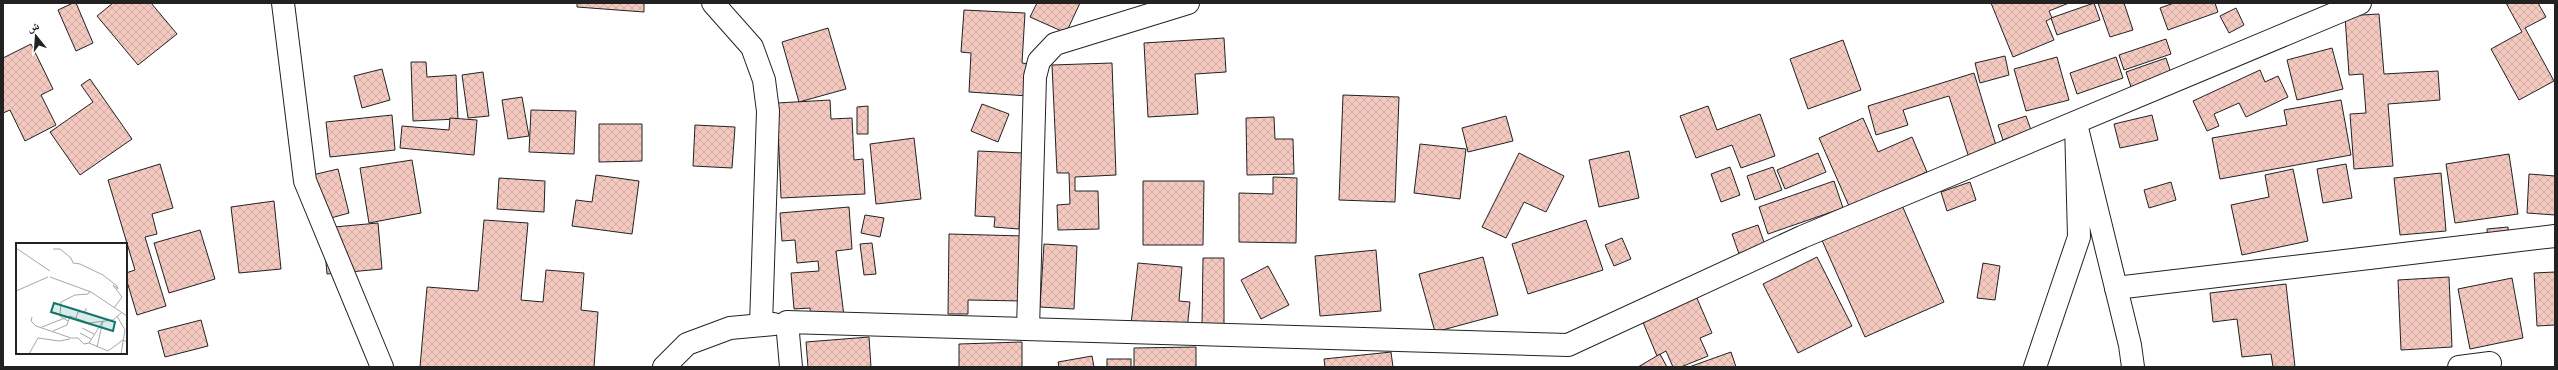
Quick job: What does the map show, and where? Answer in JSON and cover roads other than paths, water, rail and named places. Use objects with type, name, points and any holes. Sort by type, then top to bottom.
[{"type":"street","points":[[283,3],[305,181],[382,367]]},
{"type":"street","points":[[713,3],[752,47],[764,80],[768,111],[761,325]]},
{"type":"street","points":[[1028,329],[1035,77],[1039,61],[1055,44],[1188,3]]},
{"type":"street","points":[[664,367],[687,344],[730,328],[787,322],[1568,345],[1802,237],[2076,124],[2360,3]]},
{"type":"street","points":[[2076,124],[2130,345],[2133,367]]},
{"type":"street","points":[[2035,367],[2080,237],[2076,124]]},
{"type":"street","points":[[2116,288],[2555,236]]},
{"type":"street","points":[[787,322],[791,367]]},
{"type":"street","points":[[2459,367],[2490,363]]}]
